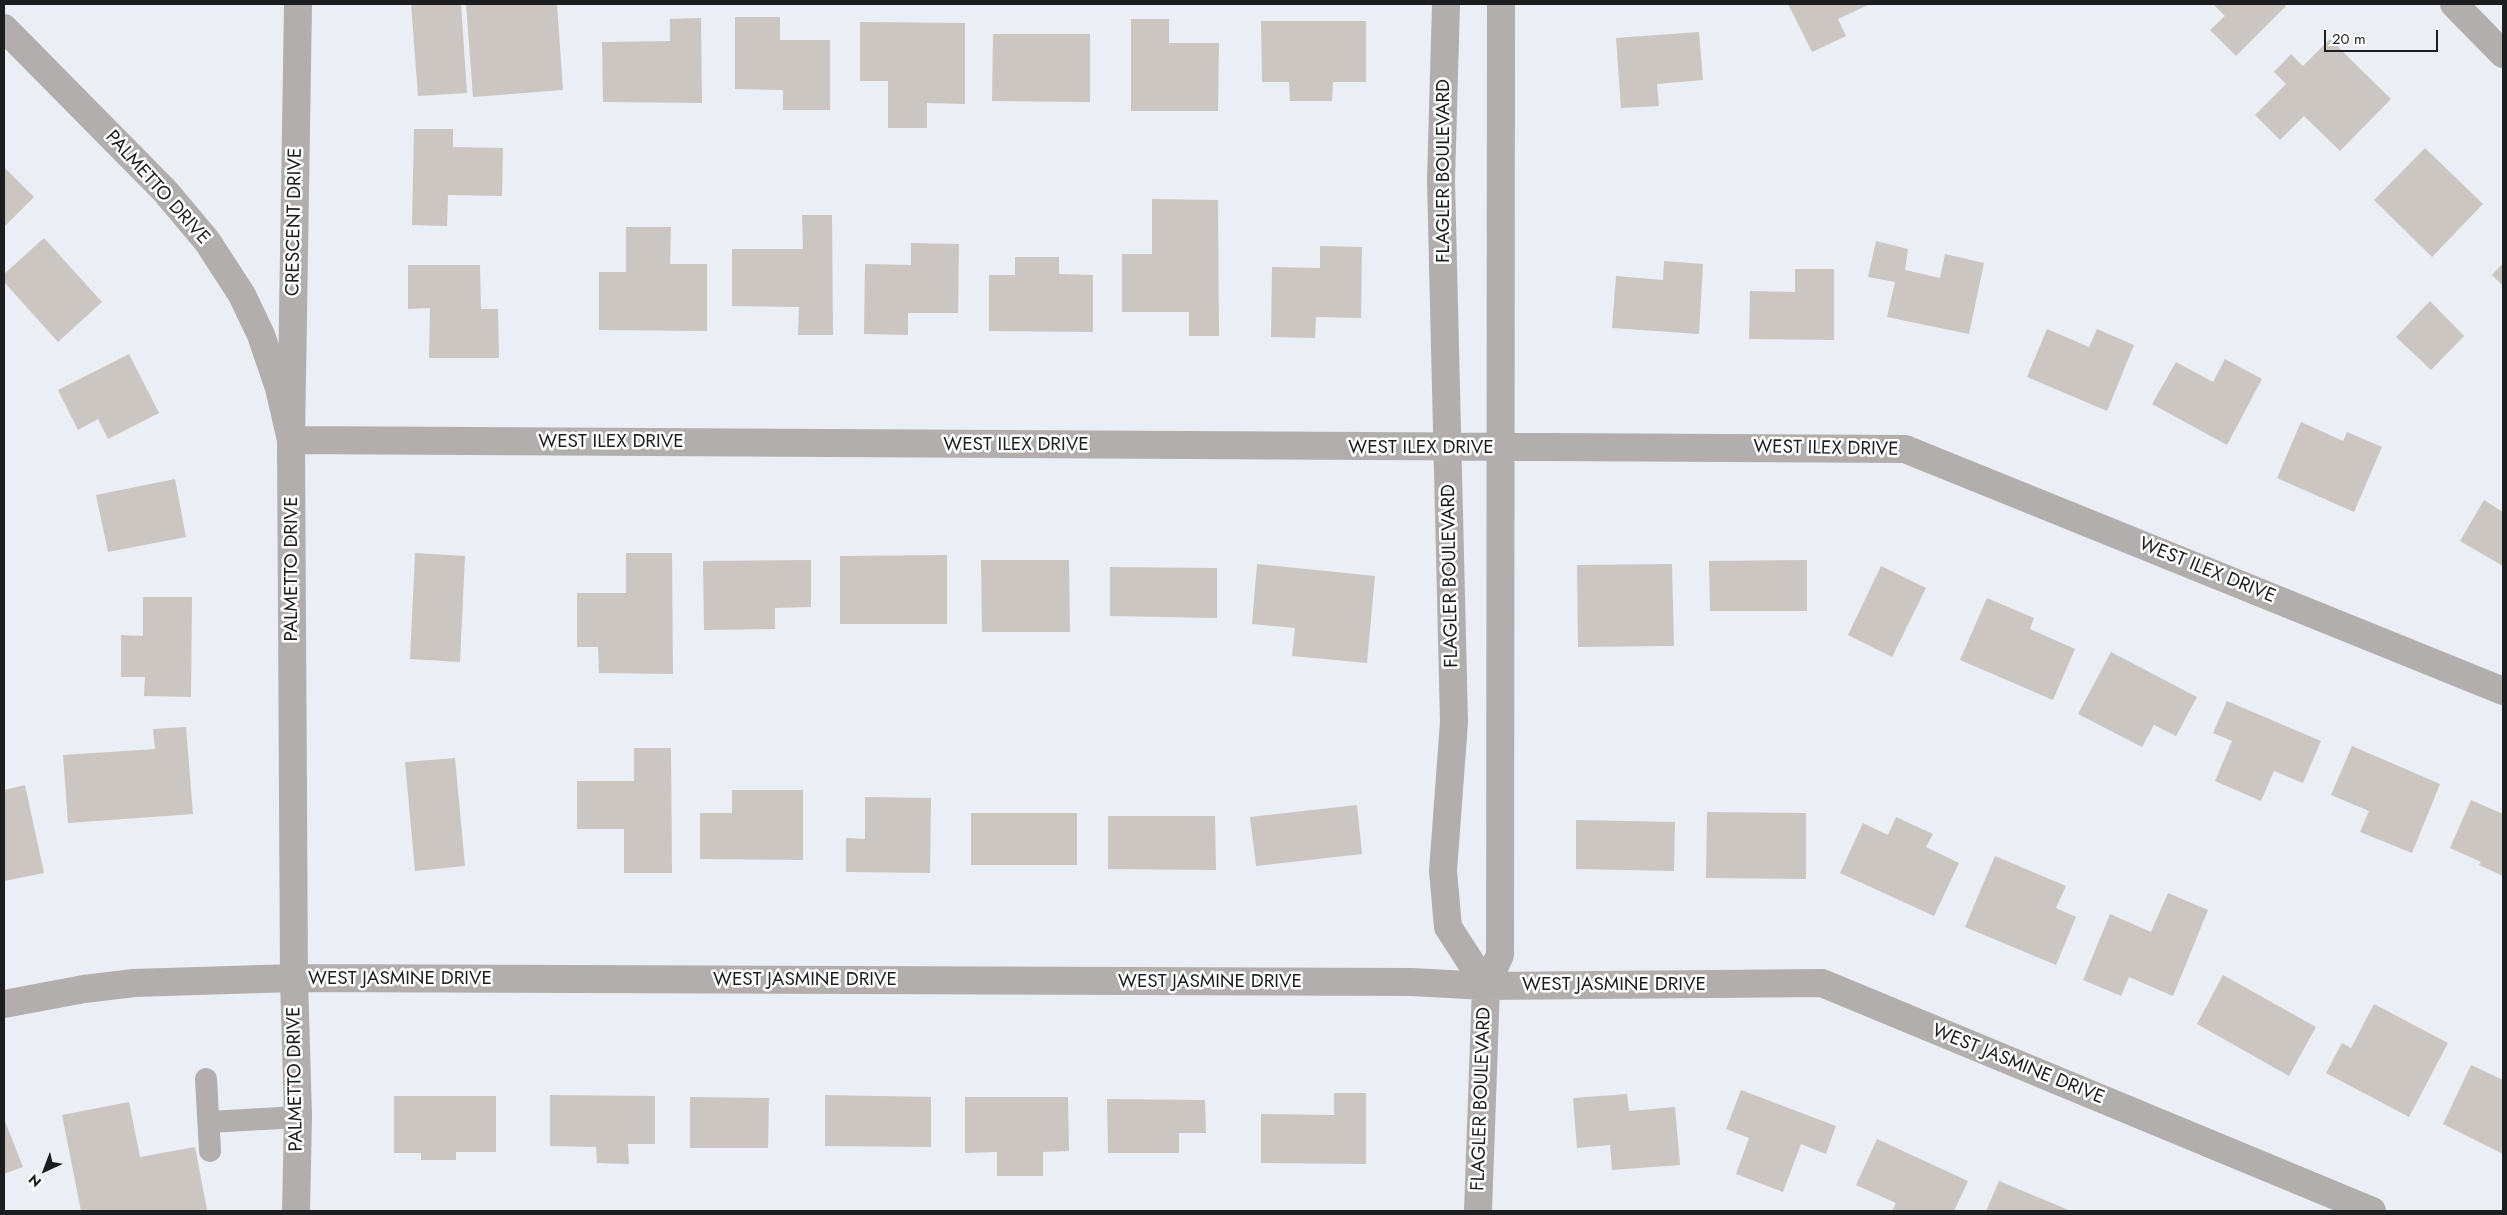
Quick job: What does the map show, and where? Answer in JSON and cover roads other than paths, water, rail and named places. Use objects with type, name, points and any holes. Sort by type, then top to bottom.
[{"type":"street","name":"CRESCENT DRIVE","points":[[291,440],[298,4]]},
{"type":"street","name":"FLAGLER BOULEVARD","points":[[1446,4],[1441,180],[1454,722],[1443,871],[1448,927],[1486,986]]},
{"type":"street","name":"FLAGLER BOULEVARD","points":[[1478,1211],[1486,986],[1500,955],[1501,4]]},
{"type":"street","points":[[2454,4],[2503,54]]},
{"type":"street","name":"PALMETTO DRIVE","points":[[4,28],[165,191],[207,241],[242,295],[262,335],[279,388],[291,440],[294,978],[298,1117],[296,1211]]},
{"type":"street","name":"WEST ILEX DRIVE","points":[[291,440],[1448,448],[1906,449],[2503,690]]},
{"type":"street","name":"WEST JASMINE DRIVE","points":[[4,1004],[84,989],[134,984],[294,978],[1412,982],[1486,986],[1822,983],[2372,1211]]},
{"type":"lane","points":[[206,1079],[210,1151]]},
{"type":"lane","points":[[209,1122],[298,1117]]}]
